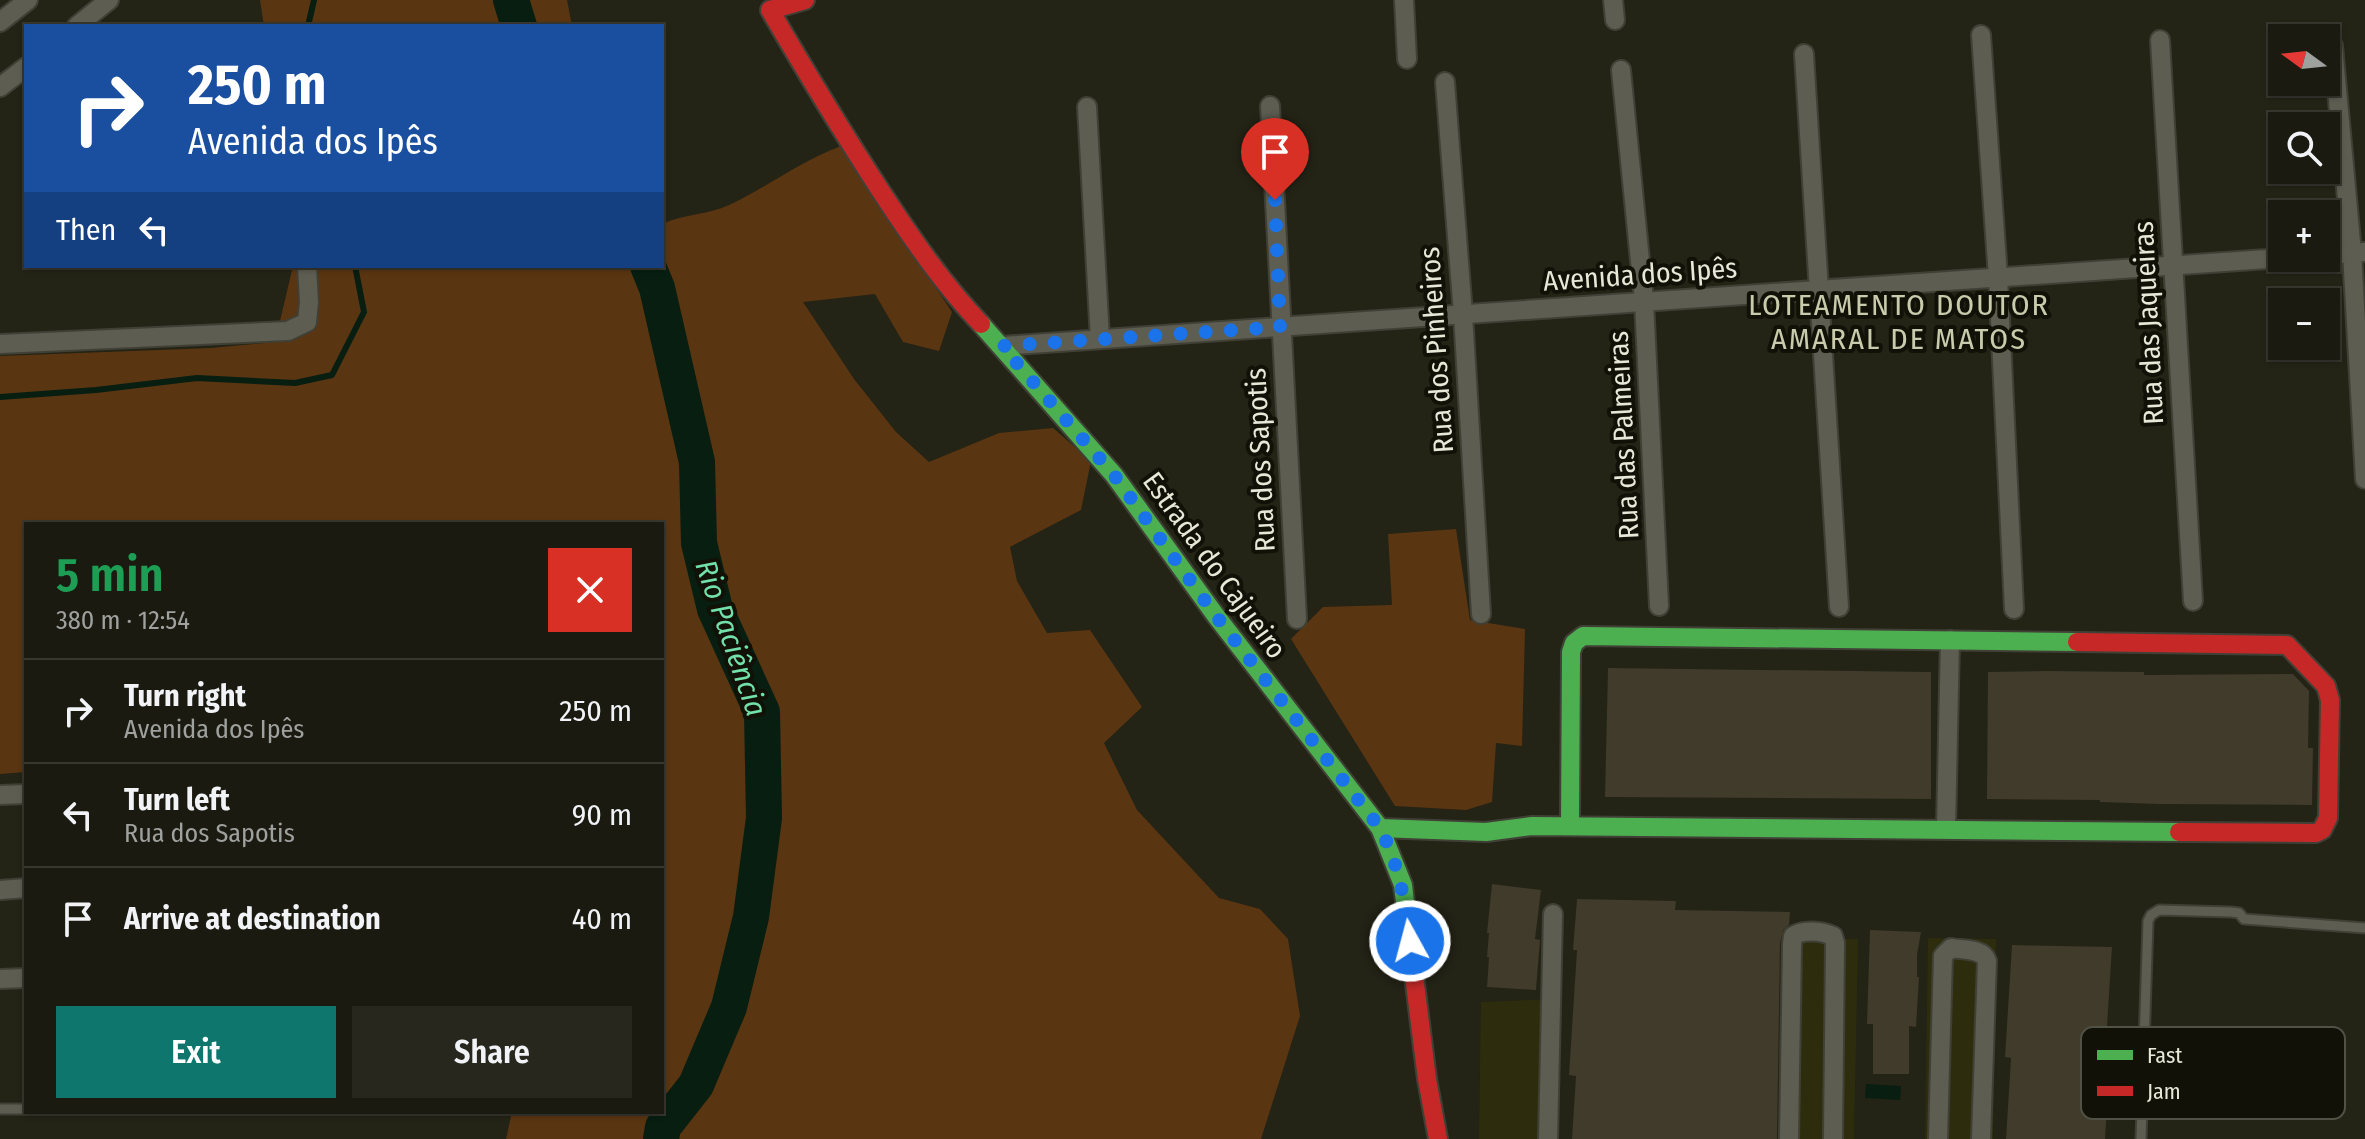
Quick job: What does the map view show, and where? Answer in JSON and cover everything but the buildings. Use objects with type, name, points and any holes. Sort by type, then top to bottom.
[{"type":"street","points":[[0,22],[28,0]]},
{"type":"street","points":[[79,24],[109,0]]},
{"type":"street","points":[[767,5],[805,0]]},
{"type":"street","points":[[1404,0],[1407,59]]},
{"type":"street","points":[[1613,0],[1615,20]]},
{"type":"street","name":"Estrada do Cajueiro","points":[[767,5],[844,135],[928,263],[1114,475],[1216,616],[1380,828],[1403,885],[1427,1079],[1438,1139]]},
{"type":"street","points":[[1981,35],[1998,277],[2014,609]]},
{"type":"street","name":"Rua das Jaqueiras","points":[[2160,40],[2193,601]]},
{"type":"street","points":[[1804,54],[1839,607]]},
{"type":"street","points":[[0,87],[24,69]]},
{"type":"street","name":"Rua das Palmeiras","points":[[1621,70],[1644,301],[1659,606]]},
{"type":"street","name":"Rua dos Pinheiros","points":[[1445,82],[1481,614]]},
{"type":"street","points":[[2339,96],[2359,252],[2365,479]]},
{"type":"street","name":"Rua dos Sapotis","points":[[1270,106],[1297,619]]},
{"type":"street","points":[[1087,107],[1100,339]]},
{"type":"street","name":"Avenida dos Ipês","points":[[1002,346],[2268,259]]},
{"type":"street","points":[[0,344],[288,331],[307,322],[307,268]]},
{"type":"street","points":[[1380,828],[1486,832],[1532,826],[1570,826],[2316,833],[2326,823],[2329,803],[2329,692],[2287,645],[1583,636],[1578,638],[1571,652],[1570,826]]},
{"type":"street","points":[[1946,829],[1950,640]]},
{"type":"street","points":[[0,795],[24,794]]},
{"type":"street","points":[[0,890],[24,888]]},
{"type":"street","points":[[1548,1139],[1553,914]]},
{"type":"street","points":[[1789,1139],[1793,936],[1799,932],[1825,932],[1833,936],[1835,943],[1833,1139]]},
{"type":"street","points":[[1938,1139],[1943,956],[1951,948],[1981,952],[1987,961],[1981,1139]]},
{"type":"street","points":[[0,979],[24,978]]},
{"type":"lane","points":[[2145,1027],[2148,921],[2159,910],[2231,912],[2239,913],[2244,919],[2365,928]]},
{"type":"lane","points":[[0,1109],[24,1109]]},
{"type":"lane","points":[[2141,1139],[2142,1119]]},
{"type":"shaded area","points":[[260,0],[567,0],[572,24],[264,24]]},
{"type":"shaded area","points":[[841,146],[952,312],[939,351],[903,342],[875,294],[803,302],[854,379],[896,432],[929,462],[999,433],[1053,428],[1091,461],[1081,510],[1010,547],[1017,581],[1047,633],[1090,630],[1142,707],[1104,743],[1137,810],[1219,898],[1260,909],[1288,939],[1300,1016],[1261,1139],[506,1139],[512,1114],[664,1114],[664,522],[24,522],[24,772],[0,774],[0,356],[211,348],[275,342],[293,268],[664,268],[664,223],[729,205]]},
{"type":"shaded area","points":[[1456,529],[1470,620],[1525,629],[1522,746],[1496,743],[1492,802],[1466,810],[1395,806],[1291,639],[1323,607],[1392,605],[1388,534]]},
{"type":"shaded area","points":[[1928,938],[1996,939],[1993,1139],[1925,1139]]},
{"type":"shaded area","points":[[1792,939],[1858,939],[1854,1139],[1789,1139]]},
{"type":"shaded area","points":[[1556,999],[1555,1139],[1479,1139],[1481,1002]]},
{"type":"shaded area","points":[[1866,1084],[1901,1086],[1900,1100],[1865,1098]]},
{"type":"waterway","points":[[308,24],[314,0]]},
{"type":"waterway","name":"Rio Paciência","points":[[511,0],[518,24]]},
{"type":"waterway","points":[[0,397],[197,378],[295,383],[332,375],[364,312],[355,268]]},
{"type":"waterway","name":"Rio Paciência","points":[[649,268],[657,288],[697,462],[699,543],[715,609],[762,712],[764,818],[751,917],[729,1007],[696,1085],[663,1127],[661,1139]]},
{"type":"traffic: fast","points":[[981,324],[1114,475],[1216,616],[1380,828],[1403,885],[1409,936]]},
{"type":"traffic: fast","points":[[1570,826],[1571,652],[1574,643],[1583,636],[2077,642]]},
{"type":"traffic: fast","points":[[1380,828],[1486,832],[1532,826],[2179,832]]},
{"type":"traffic: jam","points":[[805,0],[770,10],[839,125],[917,245],[981,324]]},
{"type":"traffic: jam","points":[[2077,642],[2287,645],[2326,686],[2330,700],[2328,818],[2322,830],[2316,833],[2179,832]]},
{"type":"traffic: jam","points":[[1409,936],[1427,1079],[1438,1139]]},
{"type":"district","name":"LOTEAMENTO DOUTOR AMARAL DE MATOS","points":[[1899,322]]},
{"type":"route","points":[[1275,200],[1280,327],[1002,346],[1114,475],[1216,616],[1380,828],[1403,885],[1410,941]]}]
